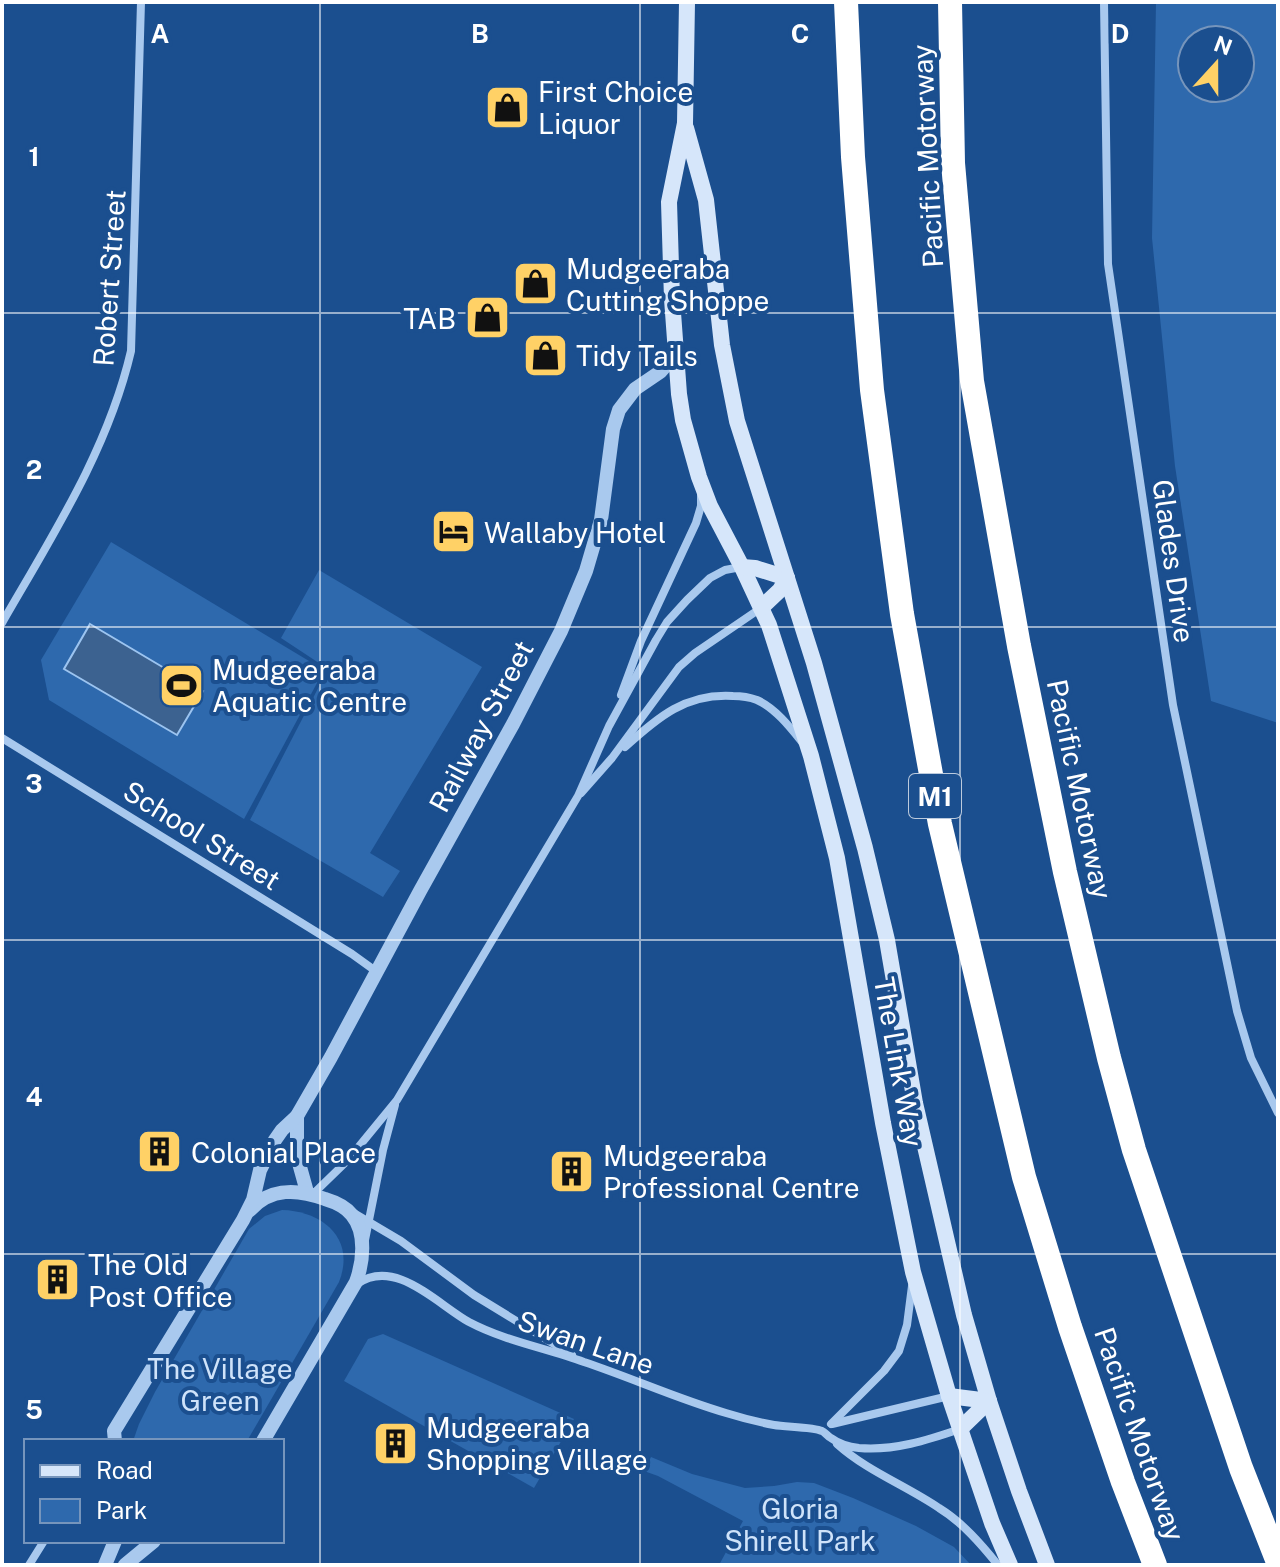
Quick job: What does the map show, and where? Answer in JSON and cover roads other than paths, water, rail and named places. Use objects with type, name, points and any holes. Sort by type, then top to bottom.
[{"type":"highway","name":"Pacific Motorway","points":[[846,2],[853,157],[872,390],[902,614],[940,824],[1024,1177],[1070,1327],[1155,1565]]},
{"type":"highway","name":"Pacific Motorway","points":[[950,2],[953,163],[972,381],[1019,646],[1062,857],[1134,1150],[1241,1468],[1278,1562]]},
{"type":"main road","points":[[687,2],[685,123],[669,202],[675,355],[683,420],[699,477],[716,519],[742,567],[787,578]]},
{"type":"main road","points":[[685,123],[706,200],[722,345],[737,421],[818,678],[872,879],[887,940],[915,1103],[964,1315],[989,1401],[1047,1565]]},
{"type":"main road","name":"The Link Way","points":[[742,567],[776,644],[811,756],[837,858],[883,1123],[913,1272],[949,1396],[992,1523],[1010,1565]]},
{"type":"main road","points":[[761,608],[780,590],[787,578]]},
{"type":"main road","points":[[949,1396],[989,1401]]},
{"type":"main road","points":[[960,1429],[989,1401]]},
{"type":"street","name":"Robert Street","points":[[2,623],[87,472],[124,384],[131,351],[141,2]]},
{"type":"street","name":"Glades Drive","points":[[1104,2],[1108,264],[1173,705],[1237,1011],[1251,1058],[1278,1113]]},
{"type":"street","name":"Railway Street","points":[[112,1438],[243,1220],[270,1149],[282,1130],[297,1116],[331,1057],[518,714],[561,631],[590,560],[604,506],[610,446],[619,410],[635,389],[660,372],[675,355]]},
{"type":"street","points":[[583,1361],[474,1295],[369,1221],[310,1193],[347,1161],[397,1100],[578,796],[641,641],[696,523],[701,506],[699,477]]},
{"type":"street","points":[[609,726],[656,640],[674,614],[717,574],[742,567]]},
{"type":"street","points":[[601,773],[679,667],[761,608]]},
{"type":"street","points":[[578,796],[662,715],[688,701],[711,696],[747,697],[765,705],[795,733],[811,756]]},
{"type":"street","name":"School Street","points":[[2,738],[377,972]]},
{"type":"street","points":[[264,1439],[358,1275],[383,1150],[397,1100]]},
{"type":"street","name":"Railway Street","points":[[243,1220],[259,1201],[272,1195],[310,1193],[297,1156],[297,1116]]},
{"type":"street","points":[[343,1208],[353,1216],[359,1228],[362,1258]]},
{"type":"street","points":[[913,1272],[907,1325],[899,1351],[884,1371],[831,1424],[821,1430],[868,1468],[949,1515],[998,1565]]},
{"type":"street","name":"Swan Lane","points":[[352,1290],[370,1277],[394,1277],[410,1283],[487,1331],[583,1361],[727,1413],[772,1424],[821,1430]]},
{"type":"street","points":[[831,1424],[949,1396]]},
{"type":"street","points":[[829,1438],[851,1447],[873,1448],[914,1443],[960,1429]]},
{"type":"street","points":[[29,1565],[43,1543]]},
{"type":"street","points":[[105,1565],[114,1543]]},
{"type":"street","points":[[125,1565],[152,1543]]},
{"type":"place","name":"First Choice Liquor","points":[[507,107]]},
{"type":"place","name":"Mudgeeraba Cutting Shoppe","points":[[535,284]]},
{"type":"place","name":"TAB","points":[[487,318]]},
{"type":"place","name":"Tidy Tails","points":[[545,355]]},
{"type":"place","name":"Wallaby Hotel","points":[[453,532]]},
{"type":"place","name":"Mudgeeraba Aquatic Centre","points":[[181,685]]},
{"type":"place","name":"Colonial Place","points":[[160,1152]]},
{"type":"place","name":"Mudgeeraba Professional Centre","points":[[572,1171]]},
{"type":"place","name":"The Old Post Office","points":[[57,1280]]},
{"type":"place","name":"Mudgeeraba Shopping Village","points":[[395,1443]]},
{"type":"park label","name":"The Village Green","points":[[220,1384]]},
{"type":"park label","name":"Gloria Shirell Park","points":[[800,1524]]}]
